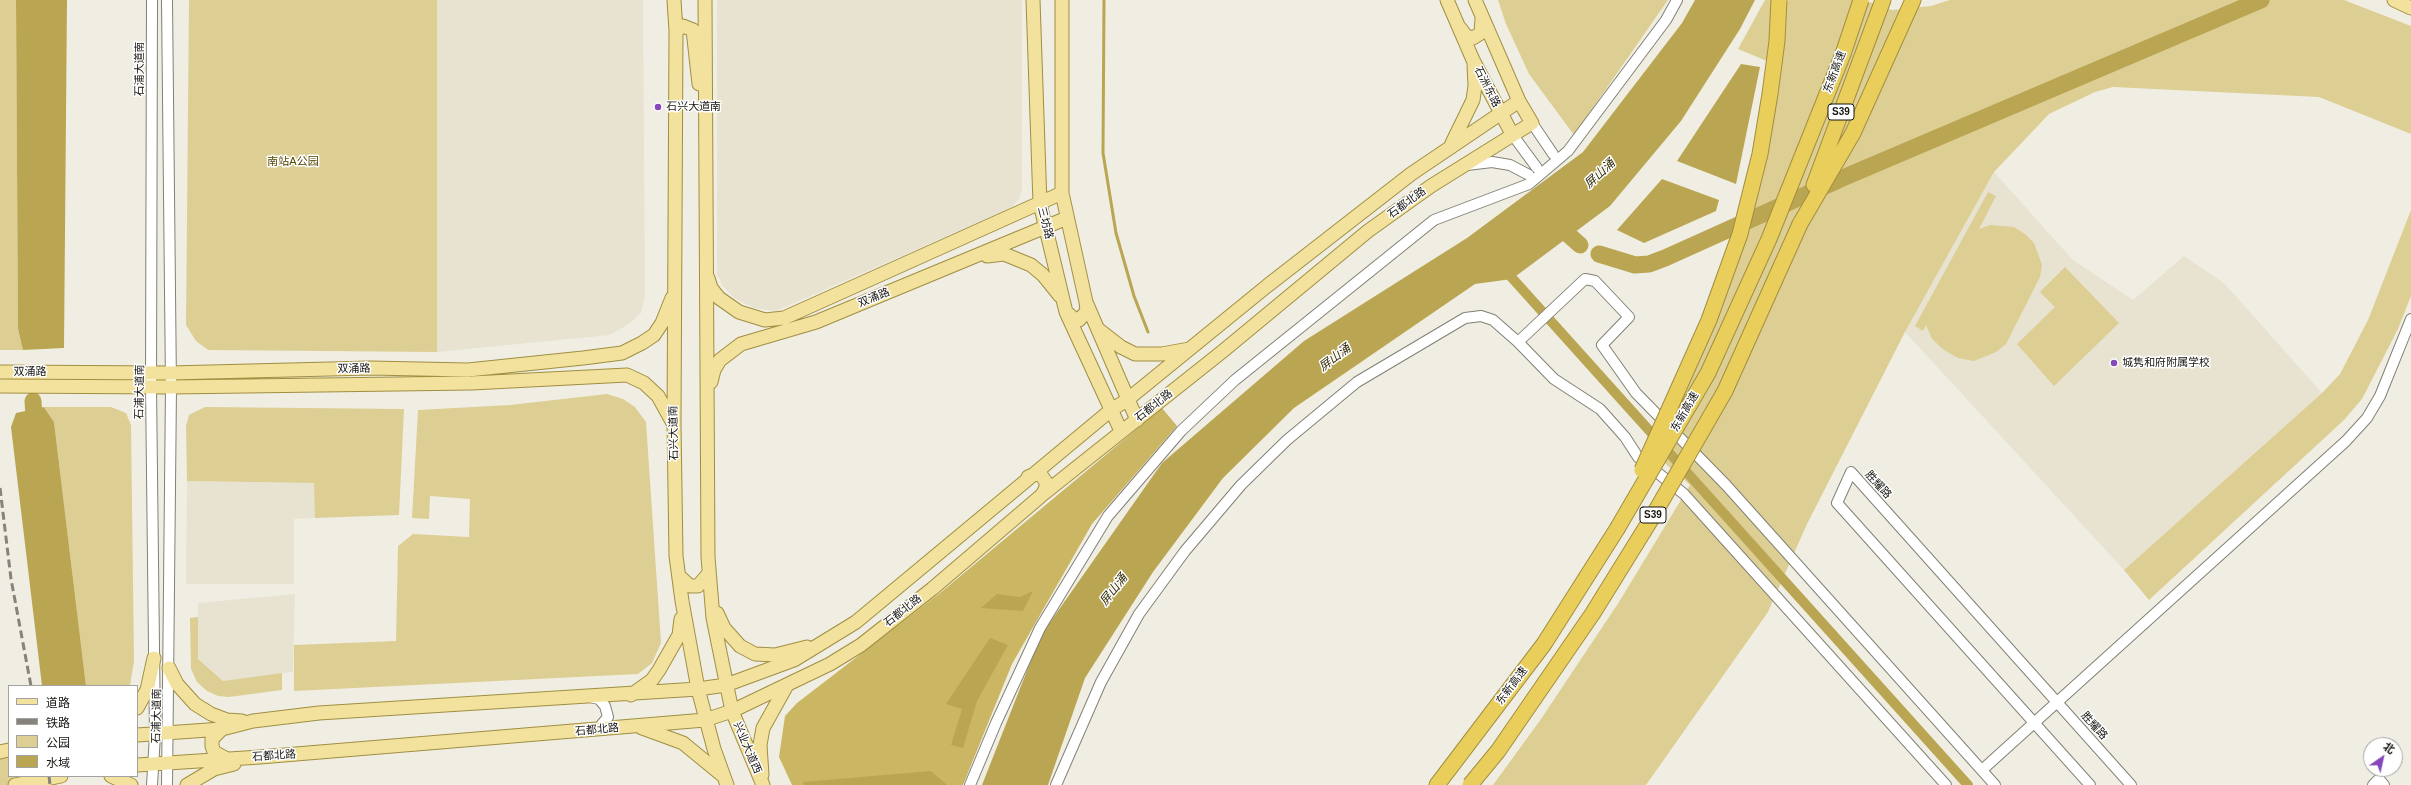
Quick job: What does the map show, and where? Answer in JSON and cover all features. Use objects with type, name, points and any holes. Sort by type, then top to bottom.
[{"type":"highway","points":[[1617,530],[1709,320],[1740,234],[1760,154],[1770,94],[1779,0]]},
{"type":"highway","name":"东新高速","points":[[1437,785],[1544,644],[1617,530],[1708,373],[1769,239],[1843,54],[1861,0]]},
{"type":"highway","name":"东新高速","points":[[1470,785],[1498,751],[1593,613],[1650,521],[1725,391],[1800,224],[1883,0]]},
{"type":"highway","points":[[1800,224],[1852,133],[1913,0]]},
{"type":"main road","name":"石兴大道南","points":[[674,0],[676,31],[674,424],[676,556],[682,601],[705,720]]},
{"type":"main road","points":[[705,0],[709,574],[712,603],[732,711]]},
{"type":"main road","name":"三坊路","points":[[1033,0],[1040,204],[1047,227],[1065,307],[1121,431]]},
{"type":"main road","name":"石洲东路","points":[[1447,0],[1473,60],[1512,134]]},
{"type":"main road","name":"石洲东路","points":[[1475,0],[1519,102],[1532,123]]},
{"type":"main road","points":[[2394,0],[2411,8]]},
{"type":"main road","name":"三坊路","points":[[1063,2],[1062,193],[1086,302],[1127,400],[1137,420]]},
{"type":"main road","points":[[1460,27],[1466,36],[1473,38],[1481,33],[1482,19]]},
{"type":"main road","points":[[676,31],[683,26],[693,30],[697,69],[706,117]]},
{"type":"main road","points":[[1452,145],[1473,100],[1475,86],[1473,60]]},
{"type":"main road","name":"石都北路","points":[[253,722],[319,713],[631,695],[698,689],[726,685],[794,660],[856,622],[1028,477],[1111,410],[1127,400],[1206,335],[1418,169],[1452,145],[1519,102]]},
{"type":"main road","name":"石都北路","points":[[138,765],[260,757],[597,730],[705,720],[732,711],[830,664],[861,645],[932,588],[1042,495],[1223,351],[1368,231],[1431,186],[1512,134],[1532,123]]},
{"type":"main road","points":[[1418,169],[1425,166],[1431,168],[1436,174],[1431,186]]},
{"type":"main road","name":"双涌路","points":[[706,274],[712,288],[719,298],[739,312],[765,320],[784,318],[1062,193]]},
{"type":"main road","name":"双涌路","points":[[707,399],[714,370],[720,360],[741,344],[816,322],[1067,218]]},
{"type":"main road","points":[[975,256],[1004,254],[1030,265],[1043,275],[1073,318],[1079,320],[1087,312],[1086,302]]},
{"type":"main road","name":"双涌路","points":[[0,372],[170,373],[370,368],[468,370],[622,353],[642,343],[654,334],[662,323],[675,291]]},
{"type":"main road","points":[[1097,328],[1121,347],[1135,354],[1162,354],[1191,348]]},
{"type":"main road","points":[[1206,335],[1202,345],[1207,353],[1213,354],[1223,351]]},
{"type":"main road","name":"双涌路","points":[[0,386],[171,387],[472,383],[627,375],[644,383],[658,396],[674,424]]},
{"type":"main road","points":[[1028,477],[1035,474],[1041,476],[1046,482],[1046,488],[1042,495]]},
{"type":"main road","points":[[679,576],[690,586],[698,586],[709,574]]},
{"type":"main road","points":[[631,695],[652,680],[670,653],[679,635],[682,601]]},
{"type":"main road","points":[[712,603],[724,628],[740,646],[755,654],[775,656],[830,639]]},
{"type":"main road","points":[[830,639],[818,650],[815,657],[818,662],[830,664]]},
{"type":"main road","points":[[138,706],[147,690],[154,658]]},
{"type":"main road","points":[[170,668],[185,695],[205,711],[227,720],[253,722]]},
{"type":"main road","points":[[763,784],[760,745],[763,728],[787,685]]},
{"type":"main road","name":"兴业大道西","points":[[732,711],[763,784]]},
{"type":"main road","points":[[705,720],[725,781]]},
{"type":"main road","points":[[138,735],[169,734],[222,729],[253,722]]},
{"type":"main road","points":[[636,726],[683,743],[725,781]]},
{"type":"main road","points":[[222,729],[212,739],[212,746],[214,752],[228,759]]},
{"type":"main road","points":[[186,785],[214,769],[260,757]]},
{"type":"main road","points":[[15,785],[55,777]]},
{"type":"main road","points":[[113,777],[131,785]]},
{"type":"street","name":"石浦大道南","points":[[152,0],[151,386],[155,734],[152,785]]},
{"type":"street","name":"石浦大道南","points":[[167,785],[170,668],[171,387],[168,0]]},
{"type":"street","points":[[669,0],[675,18]]},
{"type":"street","points":[[705,15],[709,0]]},
{"type":"street","points":[[970,785],[996,723],[1040,628],[1108,516],[1185,427],[1235,380],[1434,220],[1529,184],[1568,151],[1666,20],[1677,0]]},
{"type":"street","points":[[152,21],[168,21]]},
{"type":"street","name":"石洲东路","points":[[1532,123],[1553,154]]},
{"type":"street","name":"石洲东路","points":[[1512,134],[1537,168]]},
{"type":"street","points":[[1465,165],[1498,163],[1510,165],[1529,175]]},
{"type":"street","points":[[1518,342],[1585,279],[1594,281],[1629,317],[1602,345],[1636,393],[1726,485],[1995,785]]},
{"type":"street","points":[[1056,785],[1101,682],[1140,614],[1185,551],[1236,491],[1287,440],[1357,382],[1465,318],[1481,316],[1492,320],[1518,342],[1554,379],[1600,409],[1625,437],[1638,457],[1684,494],[1946,785]]},
{"type":"street","points":[[1982,770],[2346,441],[2367,418],[2380,396],[2411,319]]},
{"type":"street","name":"胜耀路","points":[[2090,785],[1837,503],[1850,472],[2131,785]]},
{"type":"street","points":[[153,632],[160,640],[164,640],[170,630]]},
{"type":"street","points":[[590,697],[599,699],[605,706],[608,717],[597,730]]},
{"type":"street","points":[[2373,785],[2379,779],[2384,785]]},
{"type":"shaded area","points":[[437,0],[643,0],[645,296],[641,313],[629,324],[610,335],[437,352]]},
{"type":"shaded area","points":[[717,0],[1022,0],[1022,190],[1019,199],[1011,208],[776,311],[754,308],[734,298],[723,286],[717,274]]},
{"type":"shaded area","name":"城隽和府附属学校","points":[[1994,172],[2073,260],[2133,300],[2184,256],[2224,283],[2322,393],[2124,570],[1905,332]]},
{"type":"shaded area","points":[[1162,408],[1177,426],[1092,524],[1012,664],[963,785],[792,785],[779,757],[785,716],[797,703],[940,593]]},
{"type":"shaded area","points":[[187,481],[315,483],[315,518],[294,519],[294,584],[186,584]]},
{"type":"shaded area","points":[[295,594],[293,672],[223,681],[198,659],[198,603]]},
{"type":"green space","points":[[0,0],[16,0],[18,329],[23,350],[0,350]]},
{"type":"green space","name":"南站A公园","points":[[189,0],[437,0],[437,352],[208,350],[196,341],[186,325]]},
{"type":"green space","points":[[1498,0],[1668,0],[1574,135],[1529,74],[1506,24]]},
{"type":"green space","points":[[1765,0],[1864,0],[1892,10],[1931,6],[1950,0],[2344,0],[2411,26],[2411,134],[2319,97],[2113,87],[2095,92],[2049,114],[1994,172],[1905,332],[1807,524],[1768,612],[1646,785],[1493,785],[1541,719],[1619,602],[1690,485],[1645,446],[1695,338],[1733,235],[1755,147],[1767,61],[1738,49]]},
{"type":"green space","points":[[1988,192],[1996,196],[1979,229],[1990,225],[2014,227],[2025,234],[2034,243],[2042,265],[2040,277],[2006,344],[1996,352],[1974,361],[1958,358],[1944,350],[1932,339],[1926,325],[1923,331],[1915,326]]},
{"type":"green space","points":[[2411,210],[2411,296],[2398,329],[2362,399],[2344,420],[2149,600],[2124,570],[2322,393],[2340,374],[2368,320]]},
{"type":"green space","points":[[2065,267],[2119,323],[2054,386],[2017,344],[2055,307],[2040,292]]},
{"type":"green space","points":[[607,394],[623,399],[635,407],[646,422],[661,643],[652,663],[638,674],[294,691],[294,645],[396,641],[398,546],[413,534],[469,537],[470,499],[430,496],[429,519],[412,518],[418,410],[510,405]]},
{"type":"green space","points":[[44,407],[111,407],[126,413],[131,425],[134,661],[130,685],[86,685],[54,422]]},
{"type":"green space","points":[[205,407],[404,409],[399,515],[315,518],[314,483],[187,481],[186,426],[189,415]]},
{"type":"green space","points":[[198,617],[198,659],[223,681],[282,673],[282,690],[229,697],[218,696],[207,691],[197,682],[191,669],[190,618]]},
{"type":"green space","points":[[8,758],[8,777],[34,777],[35,785],[0,785],[0,759]]},
{"type":"water","points":[[16,0],[67,0],[64,348],[23,350],[18,329]]},
{"type":"water","name":"屏山涌","points":[[1695,0],[1755,0],[1740,29],[1681,121],[1610,206],[1512,279],[1475,284],[1294,408],[1223,478],[1153,572],[1085,678],[1048,785],[982,785],[1041,635],[1162,463],[1304,341],[1467,238],[1583,152],[1682,23]]},
{"type":"water","points":[[1741,64],[1760,67],[1736,184],[1677,161]]},
{"type":"water","points":[[1662,179],[1719,200],[1716,211],[1644,243],[1617,230]]},
{"type":"water","points":[[44,407],[54,422],[86,685],[42,685],[11,427],[16,413]]},
{"type":"water","points":[[1033,591],[1023,611],[981,608],[997,594],[1020,597]]},
{"type":"water","points":[[990,638],[1008,645],[977,701],[963,748],[951,745],[962,709],[946,704]]},
{"type":"water","points":[[931,771],[947,785],[804,785],[803,782]]},
{"type":"waterway","points":[[1104,0],[1103,153],[1116,233],[1134,296],[1148,332]]},
{"type":"waterway","points":[[1599,254],[1635,265],[1649,264],[1665,258],[1845,177],[2261,0]]},
{"type":"waterway","points":[[1553,221],[1580,245]]},
{"type":"waterway","points":[[1504,269],[1968,785]]},
{"type":"waterway","points":[[33,401],[35,432]]},
{"type":"railway","points":[[0,488],[11,579],[31,685]]},
{"type":"railway","points":[[49,777],[50,785]]},
{"type":"place","name":"石兴大道南","points":[[658,107]]},
{"type":"place","name":"城隽和府附属学校","points":[[2114,363]]}]
